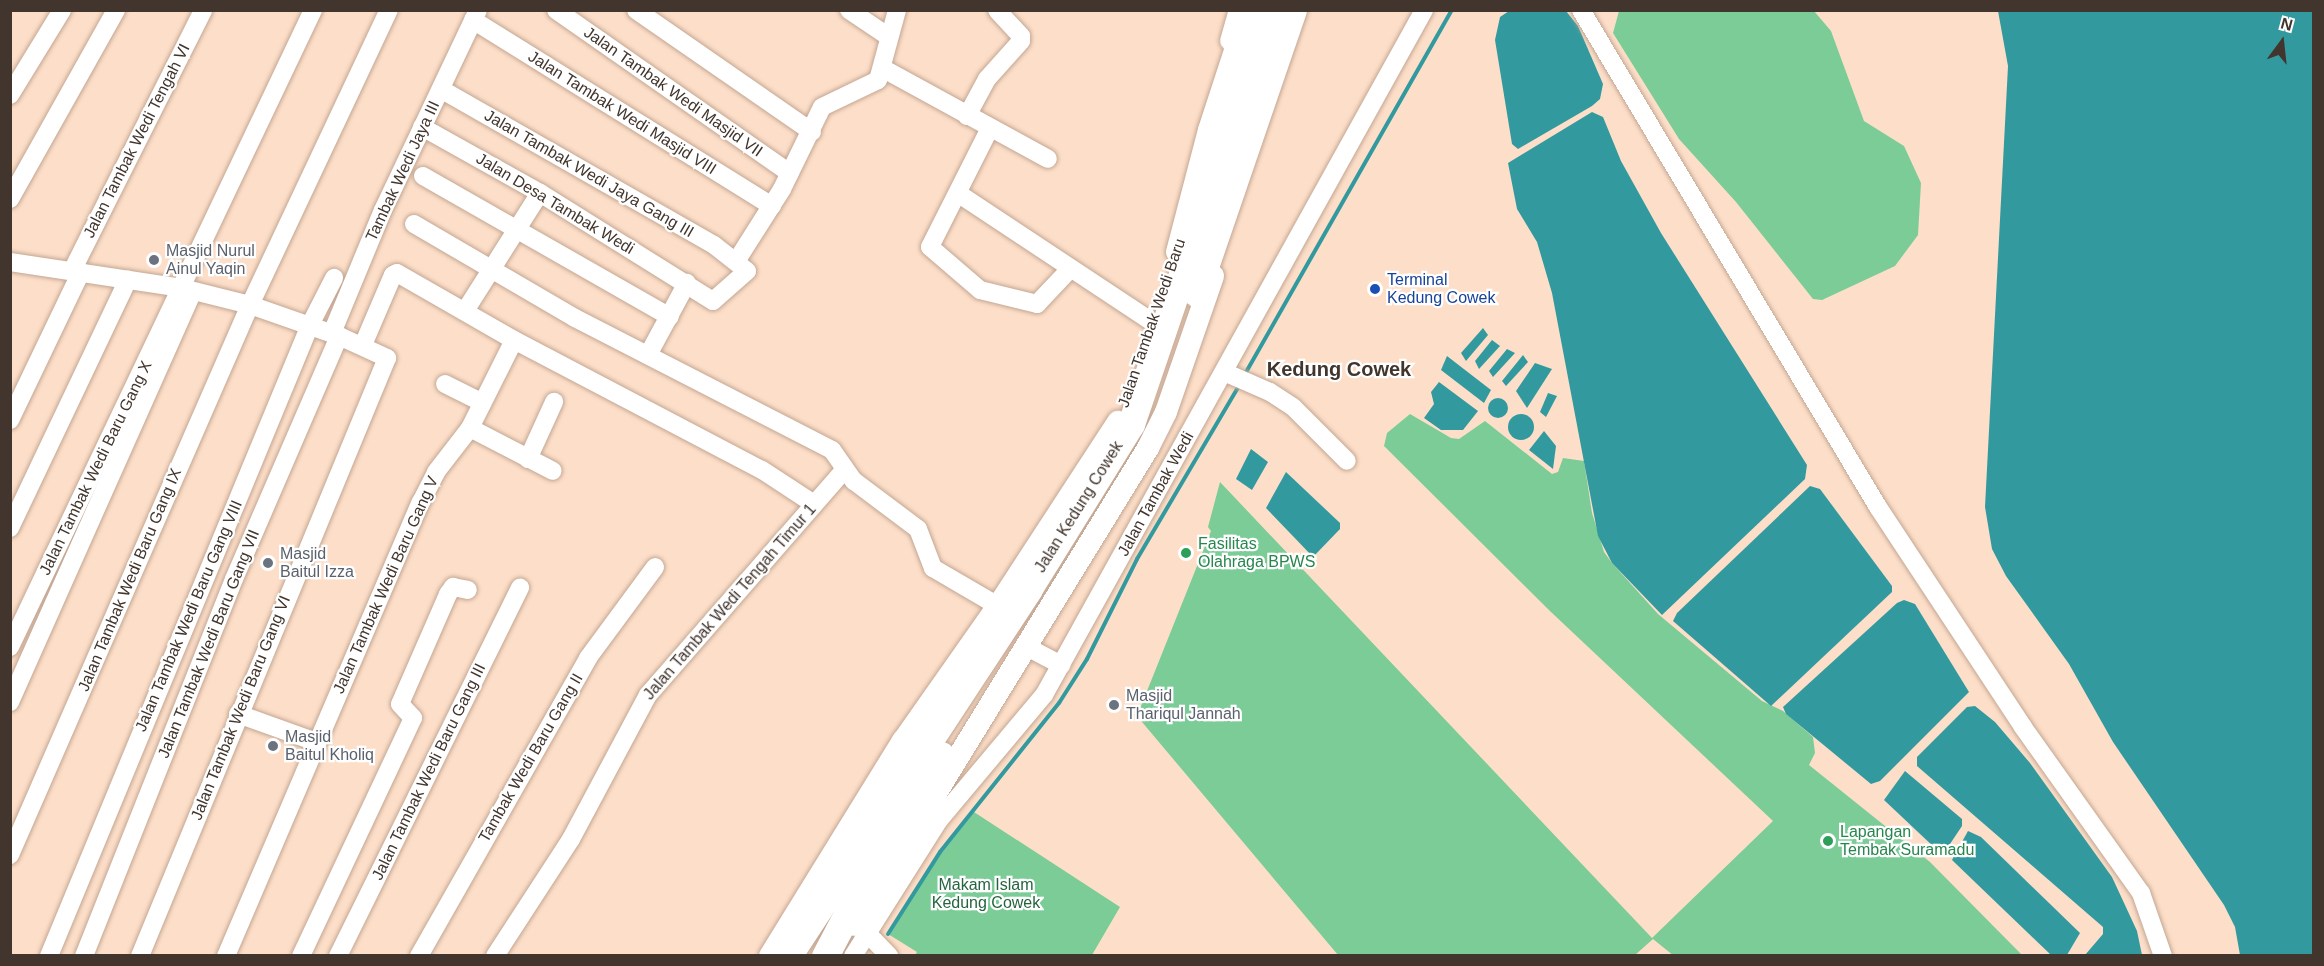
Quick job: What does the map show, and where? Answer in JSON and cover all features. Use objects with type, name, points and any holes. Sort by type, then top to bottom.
[{"type":"highway","name":"Jalan Kedung Cowek","points":[[788,956],[1028,590],[1131,424],[1155,362],[1272,10]]},
{"type":"highway","name":"Jalan Kedung Cowek","points":[[825,956],[879,853],[1150,425],[1293,10]]},
{"type":"highway","points":[[858,811],[863,839]]},
{"type":"main road","points":[[1212,118],[1241,32],[1253,10]]},
{"type":"main road","points":[[840,956],[931,815],[1025,646],[1159,429],[1306,10]]},
{"type":"main road","name":"Jalan Tambak Wedi Baru","points":[[998,606],[1119,420],[1154,323],[1212,118]]},
{"type":"main road","points":[[770,956],[858,811],[998,606]]},
{"type":"street","points":[[10,95],[62,10]]},
{"type":"street","points":[[10,199],[116,10]]},
{"type":"street","name":"Jalan Tambak Wedi Tengah VI","points":[[10,420],[77,272],[203,10]]},
{"type":"street","points":[[10,702],[187,290],[313,10]]},
{"type":"street","name":"Jalan Tambak Wedi Baru Gang IX","points":[[10,855],[250,305],[389,10]]},
{"type":"street","name":"Jalan Tambak Wedi Masjid VII","points":[[556,10],[790,173]]},
{"type":"street","points":[[636,10],[812,132]]},
{"type":"street","points":[[849,10],[889,37]]},
{"type":"street","points":[[737,260],[772,207],[826,102],[875,83],[882,69],[897,10]]},
{"type":"street","points":[[966,116],[987,79],[1021,41],[1021,36],[997,10]]},
{"type":"street","name":"Jalan Tambak Wedi Baru","points":[[1212,118],[1238,10]]},
{"type":"street","name":"Jalan Tambak Wedi","points":[[853,956],[931,815],[1044,695],[1236,377],[1424,10]]},
{"type":"street","points":[[1581,10],[1878,507],[2023,727],[2141,893],[2163,956]]},
{"type":"street","name":"Tambak Wedi Jaya III","points":[[335,334],[422,127],[475,15]]},
{"type":"street","name":"Jalan Tambak Wedi Masjid VIII","points":[[475,15],[772,207]]},
{"type":"street","points":[[882,69],[1048,159]]},
{"type":"street","name":"Jalan Tambak Wedi Jaya Gang III","points":[[441,89],[737,260]]},
{"type":"street","name":"Jalan Desa Tambak Wedi","points":[[422,127],[540,193],[717,301],[747,271],[737,260]]},
{"type":"street","points":[[990,128],[959,194],[929,246],[980,290],[1037,304],[1070,269]]},
{"type":"street","points":[[423,176],[670,317]]},
{"type":"street","points":[[465,311],[491,266],[517,231],[540,193]]},
{"type":"street","points":[[959,194],[1154,323]]},
{"type":"street","points":[[414,224],[491,266],[574,318],[825,445],[836,455],[844,470],[918,529],[933,567],[998,606]]},
{"type":"street","points":[[10,262],[187,290],[250,305],[363,345],[394,274],[514,340],[762,470],[814,504]]},
{"type":"street","name":"Jalan Tambak Wedi Baru Gang VIII","points":[[48,956],[310,325],[334,278]]},
{"type":"street","points":[[10,528],[128,280]]},
{"type":"street","points":[[648,355],[687,283]]},
{"type":"street","name":"Jalan Tambak Wedi Baru Gang X","points":[[10,647],[187,290]]},
{"type":"street","name":"Jalan Tambak Wedi Baru Gang VII","points":[[84,956],[234,579],[335,334]]},
{"type":"street","name":"Jalan Tambak Wedi Baru Gang V","points":[[226,956],[316,742],[436,472],[470,428],[514,340]]},
{"type":"street","name":"Jalan Tambak Wedi Baru Gang VI","points":[[140,956],[238,714],[387,358],[363,345]]},
{"type":"street","points":[[1236,377],[1293,407],[1347,461]]},
{"type":"street","points":[[445,384],[483,403]]},
{"type":"street","points":[[528,459],[554,402]]},
{"type":"street","points":[[470,428],[553,471]]},
{"type":"street","name":"Jalan Tambak Wedi Tengah Timur 1","points":[[495,956],[571,839],[648,695],[844,470]]},
{"type":"street","name":"Tambak Wedi Baru Gang II","points":[[419,956],[588,658],[655,567]]},
{"type":"street","points":[[301,956],[413,718],[400,704],[448,594],[453,588],[468,590]]},
{"type":"street","name":"Jalan Tambak Wedi Baru Gang III","points":[[338,956],[520,588]]},
{"type":"street","points":[[1025,646],[1061,665]]},
{"type":"street","points":[[238,714],[316,742]]},
{"type":"street","points":[[867,933],[889,956]]},
{"type":"green space","points":[[1619,11],[1814,11],[1831,31],[1864,121],[1904,146],[1921,183],[1918,235],[1895,266],[1822,300],[1813,299],[1736,202],[1679,139],[1613,33]]},
{"type":"green space","points":[[1410,414],[1451,438],[1459,439],[1485,421],[1552,474],[1558,472],[1563,458],[1584,461],[1592,513],[1604,552],[1612,563],[1658,614],[1762,701],[1783,711],[1813,737],[1815,753],[1809,765],[1930,862],[2022,955],[1674,956],[1653,939],[1635,955],[1338,955],[1137,716],[1211,531],[1208,527],[1220,482],[1652,938],[1773,821],[1551,612],[1384,446],[1387,433]]},
{"type":"green space","name":"Makam Islam Kedung Cowek","points":[[974,812],[1120,907],[1092,955],[915,955],[917,952],[888,934],[940,852]]},
{"type":"water","points":[[1509,11],[1566,11],[1578,26],[1603,84],[1600,99],[1592,106],[1518,149],[1512,144],[1495,40],[1500,17]]},
{"type":"water","points":[[1998,11],[2313,11],[2313,955],[2240,955],[2235,927],[2224,905],[2113,742],[2069,664],[2006,576],[1992,549],[1985,507],[2008,66]]},
{"type":"water","points":[[1592,112],[1603,117],[1621,161],[1661,233],[1807,465],[1805,479],[1662,615],[1612,563],[1598,536],[1552,293],[1537,242],[1517,209],[1508,163]]},
{"type":"water","points":[[1483,328],[1488,335],[1466,361],[1461,353]]},
{"type":"water","points":[[1492,340],[1500,346],[1479,369],[1475,361]]},
{"type":"water","points":[[1507,349],[1515,353],[1493,377],[1489,371]]},
{"type":"water","points":[[1523,355],[1528,362],[1506,386],[1502,381]]},
{"type":"water","points":[[1447,356],[1491,390],[1484,403],[1441,370]]},
{"type":"water","points":[[1535,363],[1552,369],[1527,408],[1516,391]]},
{"type":"water","points":[[1439,382],[1478,411],[1463,430],[1441,430],[1424,418],[1434,404],[1431,392]]},
{"type":"water","points":[[1548,393],[1557,396],[1546,417],[1540,412]]},
{"type":"water","points":[[1498,398],[1505,401],[1508,408],[1505,415],[1498,418],[1491,415],[1488,408],[1491,401]]},
{"type":"water","points":[[1521,414],[1530,418],[1534,427],[1530,436],[1521,440],[1512,436],[1508,427],[1512,418]]},
{"type":"water","points":[[1544,431],[1556,446],[1553,469],[1529,450]]},
{"type":"water","points":[[1251,449],[1268,462],[1252,490],[1236,479]]},
{"type":"water","points":[[1286,472],[1340,523],[1340,529],[1313,557],[1266,508]]},
{"type":"water","points":[[1810,486],[1820,489],[1892,586],[1892,592],[1771,706],[1673,621],[1677,613]]},
{"type":"water","points":[[1904,600],[1915,604],[1969,692],[1880,781],[1871,784],[1786,714],[1783,707],[1897,603]]},
{"type":"water","points":[[1975,706],[1995,722],[2030,763],[2112,877],[2137,931],[2142,955],[2085,955],[2103,934],[2103,927],[1917,766],[1917,757],[1967,707]]},
{"type":"water","points":[[1905,771],[1962,819],[1962,826],[1948,847],[1936,849],[1884,800]]},
{"type":"water","points":[[1968,831],[1981,837],[2080,933],[2067,955],[2051,955],[1952,860]]},
{"type":"waterway","points":[[1245,374],[1452,10]]},
{"type":"waterway","points":[[888,934],[940,852],[1059,703],[1087,659],[1137,559],[1239,386]]},
{"type":"place","name":"Masjid Nurul Ainul Yaqin","points":[[154,260]]},
{"type":"place","name":"Terminal Kedung Cowek","points":[[1375,289]]},
{"type":"place","name":"Fasilitas Olahraga BPWS","points":[[1186,553]]},
{"type":"place","name":"Masjid Baitul Izza","points":[[268,563]]},
{"type":"place","name":"Masjid Thariqul Jannah","points":[[1114,705]]},
{"type":"place","name":"Masjid Baitul Kholiq","points":[[273,746]]},
{"type":"place","name":"Lapangan Tembak Suramadu","points":[[1828,841]]},
{"type":"district","name":"Kedung Cowek","points":[[1339,369]]}]
